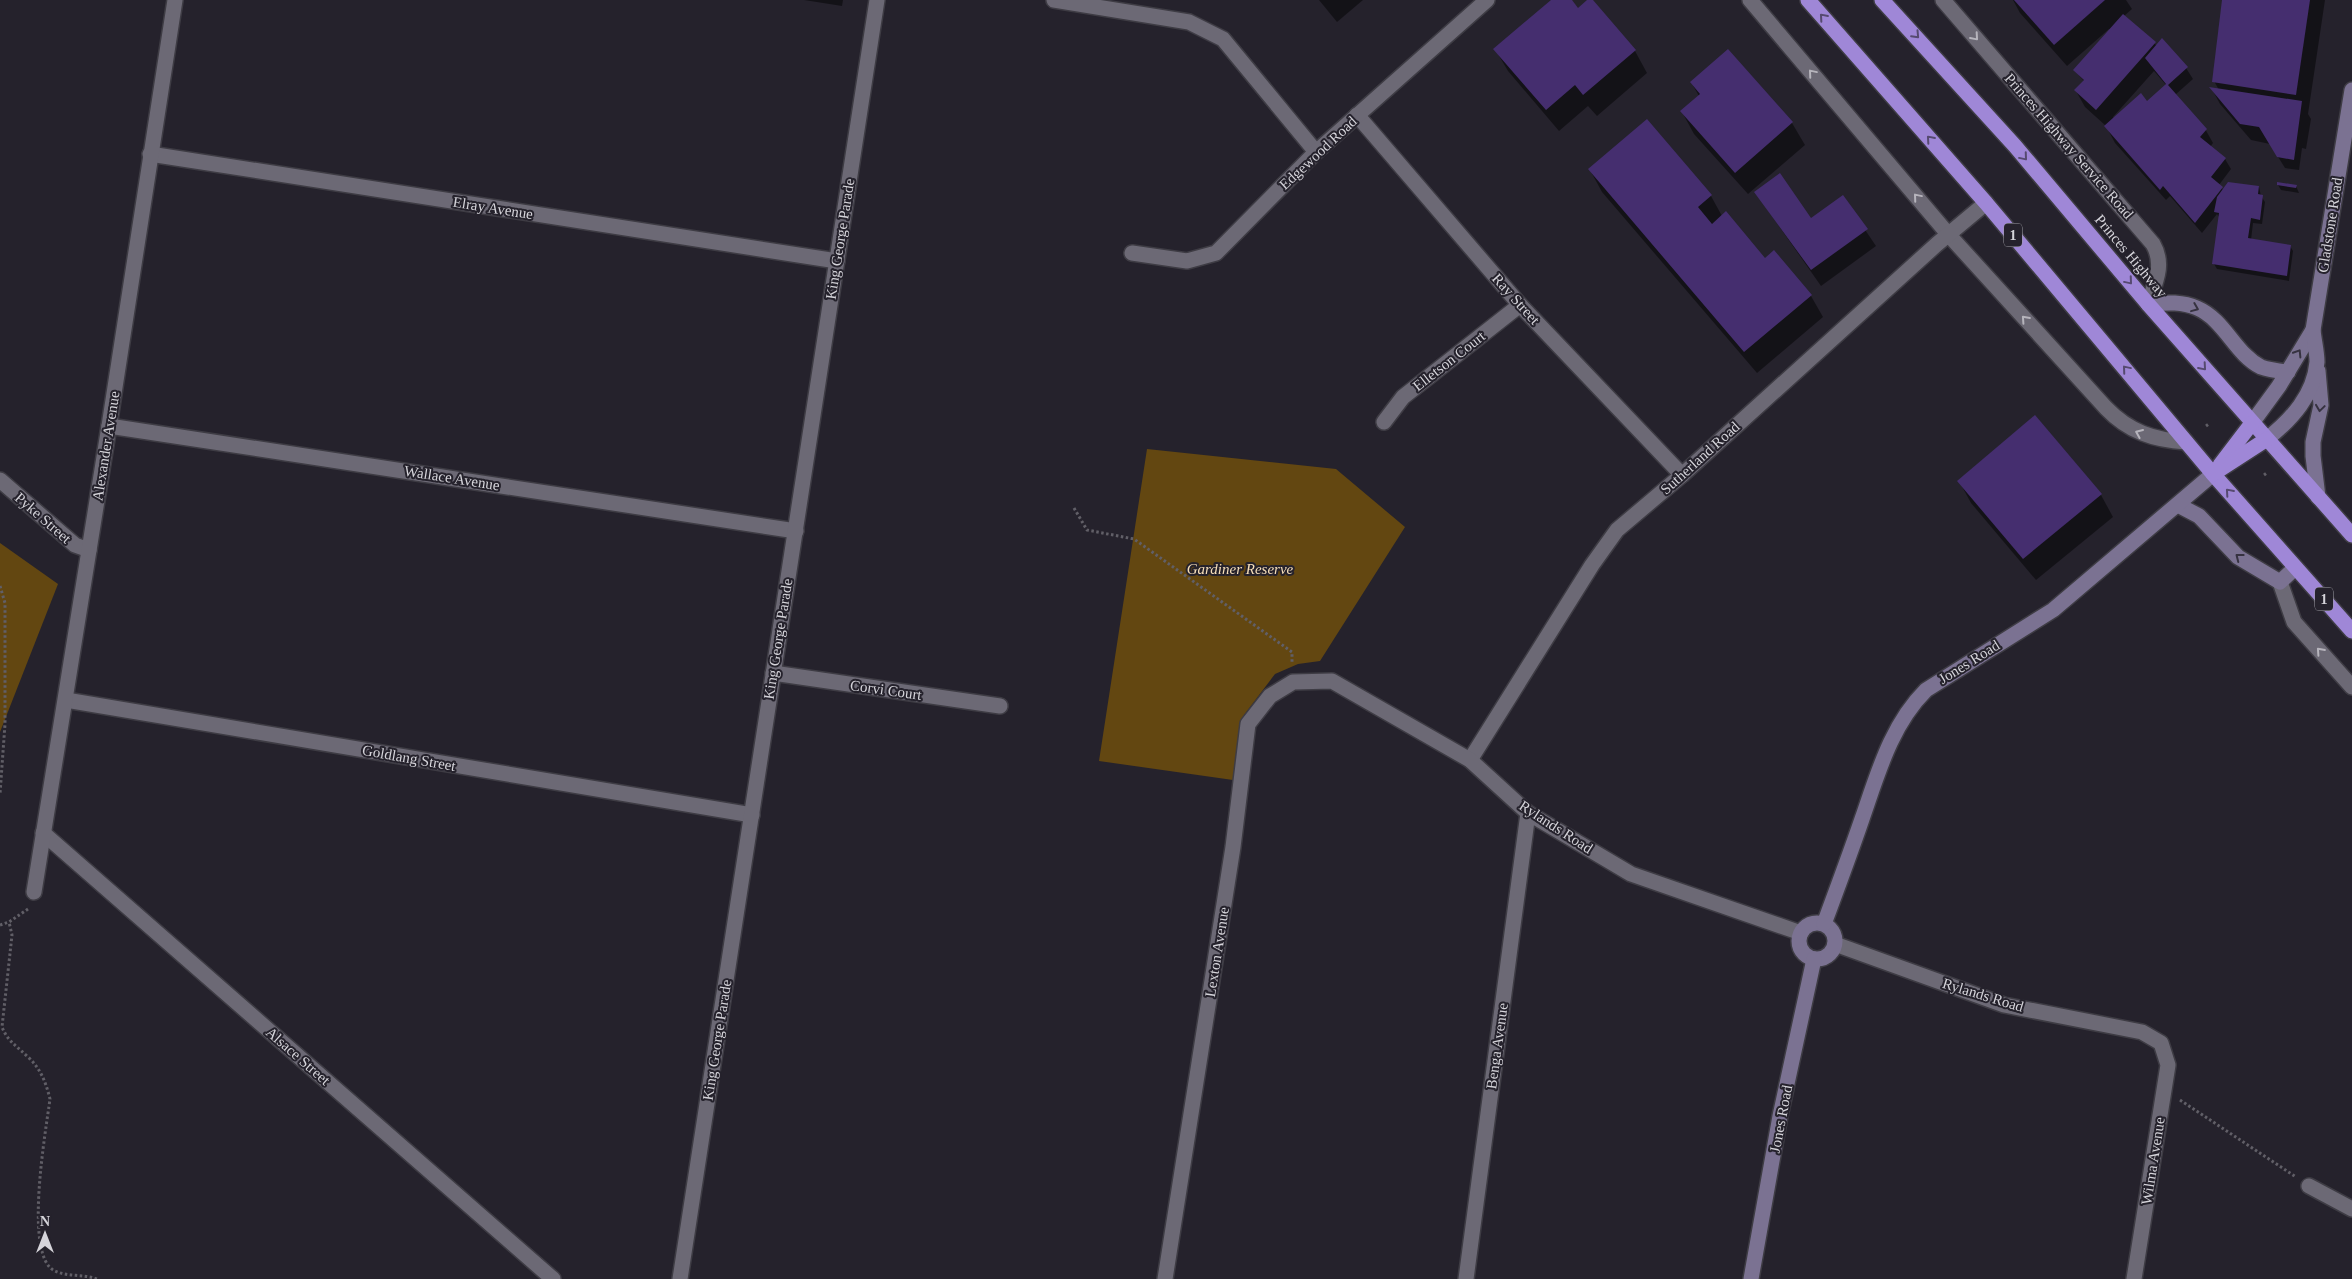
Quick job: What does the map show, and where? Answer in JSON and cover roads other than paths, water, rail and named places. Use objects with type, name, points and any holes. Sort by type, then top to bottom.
[{"type":"highway","name":"1","points":[[1808,0],[1986,203],[2213,474],[2352,631]]},
{"type":"highway","name":"Princes Highway","points":[[1882,0],[2015,146],[2148,304],[2252,423],[2318,497],[2345,523],[2352,536]]},
{"type":"highway","points":[[2213,474],[2252,423]]},
{"type":"highway","points":[[2213,474],[2267,439]]},
{"type":"main road","name":"Gladstone Road","points":[[2267,439],[2285,425],[2304,400],[2310,388],[2317,360],[2313,330],[2352,90]]},
{"type":"main road","points":[[2148,304],[2177,303],[2198,308],[2216,321],[2252,361],[2264,368],[2288,372]]},
{"type":"main road","name":"Gladstone Road","points":[[2252,423],[2288,372],[2313,330]]},
{"type":"main road","points":[[2317,360],[2321,405],[2313,442],[2313,456],[2318,497]]},
{"type":"main road","name":"Jones Road","points":[[1824,924],[1878,771],[1896,730],[1910,706],[1926,690],[2053,610],[2213,474]]},
{"type":"main road","points":[[2178,505],[2199,516],[2238,557],[2280,582],[2295,568]]},
{"type":"main road","points":[[1811,924],[1824,924],[1831,929],[1835,936],[1835,944],[1828,956],[1814,959],[1807,956],[1801,949],[1799,941],[1801,933],[1811,924]]},
{"type":"main road","name":"Jones Road","points":[[1751,1279],[1780,1116],[1814,959]]},
{"type":"street","name":"Alexander Avenue","points":[[34,892],[66,700],[174,0]]},
{"type":"street","name":"King George Parade","points":[[680,1279],[877,0]]},
{"type":"street","points":[[1054,0],[1189,22],[1223,39],[1316,152]]},
{"type":"street","name":"Edgewood Road","points":[[1132,254],[1188,261],[1216,254],[1316,152],[1487,0]]},
{"type":"street","points":[[1750,0],[1948,234],[2113,416],[2132,430],[2148,436],[2186,442]]},
{"type":"street","name":"Princes Highway Service Road","points":[[1942,0],[2153,244],[2158,255],[2160,268],[2148,304]]},
{"type":"street","name":"Ray Street","points":[[1357,116],[1520,305],[1682,475]]},
{"type":"street","name":"Elray Avenue","points":[[150,154],[837,261]]},
{"type":"street","name":"Sutherland Road","points":[[1470,760],[1592,565],[1617,530],[1682,475],[1948,234],[1986,203]]},
{"type":"street","name":"Elletson Court","points":[[1384,422],[1403,397],[1520,305]]},
{"type":"street","name":"Wallace Avenue","points":[[109,426],[796,531]]},
{"type":"street","name":"Pyke Street","points":[[0,480],[75,545],[89,550]]},
{"type":"street","points":[[2280,582],[2294,622],[2352,687]]},
{"type":"street","name":"Corvi Court","points":[[772,673],[1000,706]]},
{"type":"street","name":"Rylands Road","points":[[1332,681],[1470,760],[1528,813],[1631,874],[1801,933]]},
{"type":"street","name":"Lexton Avenue","points":[[1165,1279],[1233,847],[1248,724],[1270,696],[1293,682],[1332,681]]},
{"type":"street","name":"Goldlang Street","points":[[66,700],[752,815]]},
{"type":"street","name":"Benga Avenue","points":[[1466,1279],[1528,813]]},
{"type":"street","name":"Alsace Street","points":[[43,833],[553,1279]]},
{"type":"street","name":"Rylands Road","points":[[1835,944],[2004,1005],[2142,1032],[2161,1044]]},
{"type":"street","name":"Wilma Avenue","points":[[2134,1279],[2168,1065],[2161,1044]]},
{"type":"street","points":[[2309,1186],[2352,1209]]},
{"type":"park label","name":"Gardiner Reserve","points":[[1240,569]]}]
